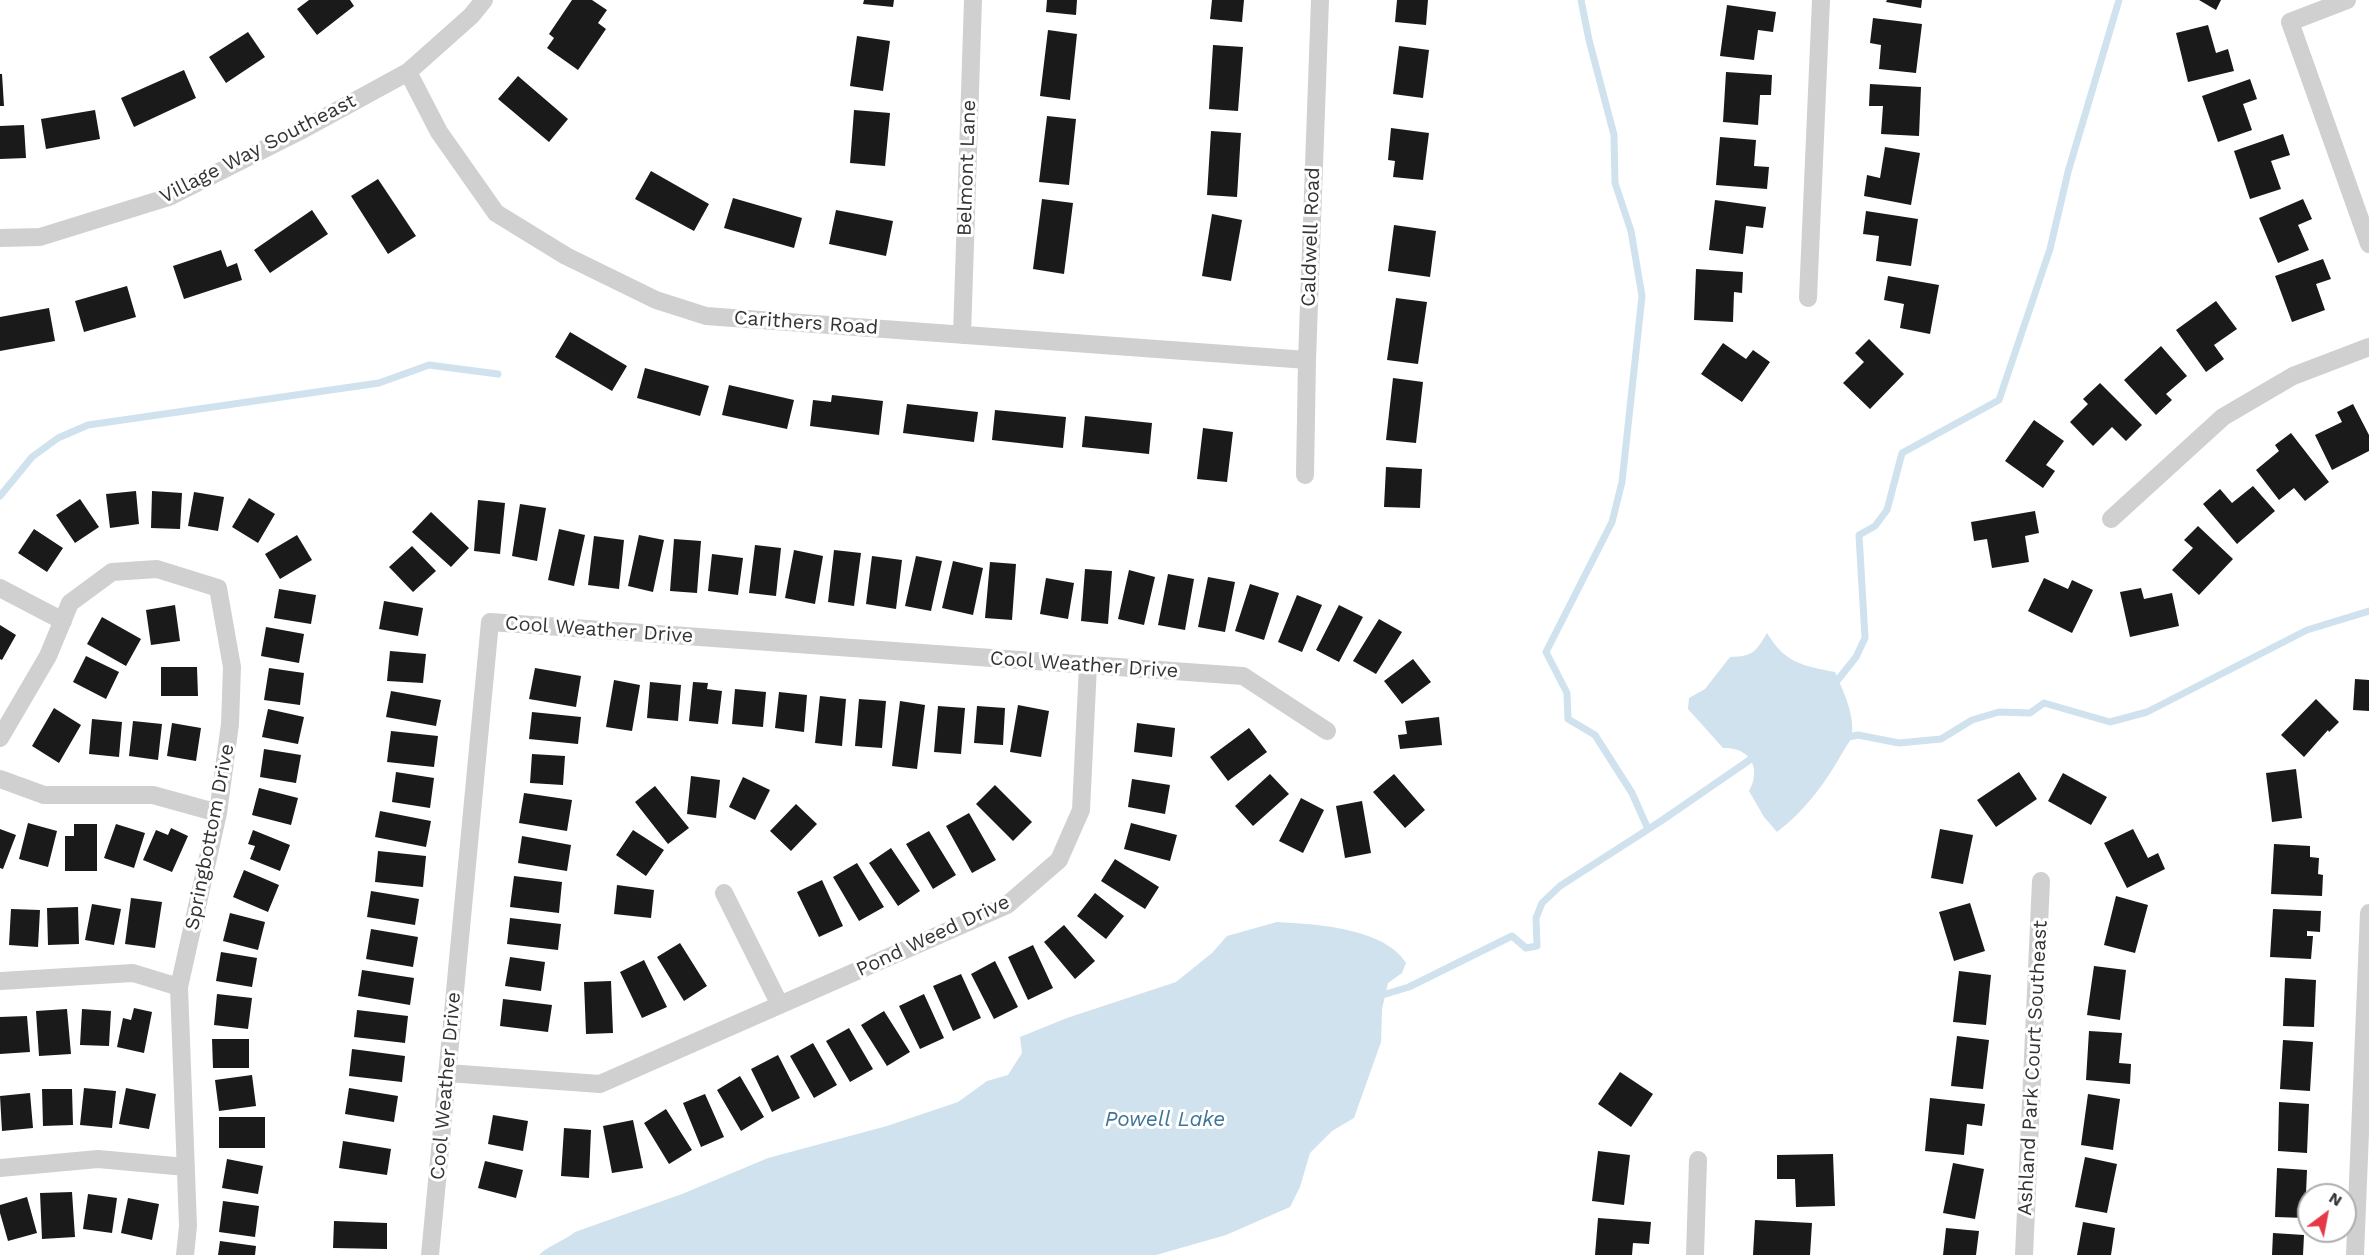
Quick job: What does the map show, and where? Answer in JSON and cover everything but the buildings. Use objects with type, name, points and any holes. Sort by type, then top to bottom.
[{"type":"street","name":"Village Way Southeast","points":[[0,238],[40,237],[169,197],[300,131],[408,72],[471,16],[484,0]]},
{"type":"street","name":"Belmont Lane","points":[[962,335],[973,0]]},
{"type":"street","name":"Caldwell Road","points":[[1305,475],[1320,0]]},
{"type":"street","points":[[1808,298],[1821,0]]},
{"type":"street","points":[[2347,0],[2290,22],[2369,244]]},
{"type":"street","name":"Carithers Road","points":[[408,72],[439,132],[496,213],[566,256],[656,300],[706,316],[1307,360]]},
{"type":"street","points":[[2111,519],[2223,417],[2293,376],[2369,347]]},
{"type":"street","name":"Springbottom Drive","points":[[0,738],[48,656],[70,603],[112,572],[157,569],[218,588],[232,666],[230,724],[218,813],[179,987],[188,1226],[185,1255]]},
{"type":"street","points":[[0,588],[63,621]]},
{"type":"street","name":"Cool Weather Drive","points":[[430,1255],[490,622],[1244,676],[1327,731]]},
{"type":"street","name":"Pond Weed Drive","points":[[447,1073],[600,1084],[1007,905],[1059,860],[1081,810],[1088,665]]},
{"type":"street","points":[[0,779],[44,795],[153,795],[218,813]]},
{"type":"street","name":"Ashland Park Court Southeast","points":[[2024,1255],[2042,881]]},
{"type":"street","points":[[724,893],[780,1005]]},
{"type":"street","points":[[2355,1255],[2369,913]]},
{"type":"street","points":[[0,981],[133,973],[179,987]]},
{"type":"street","points":[[0,1168],[98,1159],[186,1167]]},
{"type":"street","points":[[1695,1255],[1698,1160]]},
{"type":"water","points":[[1767,633],[1781,651],[1796,662],[1835,672],[1847,702],[1852,726],[1850,740],[1823,784],[1806,805],[1777,832],[1764,817],[1749,791],[1754,774],[1751,760],[1740,751],[1723,748],[1688,709],[1689,698],[1705,689],[1730,657],[1744,656],[1753,652]]},
{"type":"water","name":"Powell Lake","points":[[1277,922],[1310,924],[1366,935],[1396,951],[1406,963],[1402,973],[1388,983],[1382,1009],[1381,1042],[1354,1118],[1332,1131],[1310,1153],[1300,1187],[1290,1207],[1226,1235],[1156,1255],[539,1255],[575,1232],[682,1194],[768,1158],[887,1126],[958,1102],[987,1081],[1008,1075],[1022,1053],[1020,1037],[1067,1018],[1176,982],[1212,953],[1227,936]]},
{"type":"waterway","points":[[1581,0],[1614,135],[1615,183],[1631,231],[1642,296],[1622,482],[1612,522],[1546,652],[1567,693],[1568,719],[1595,735],[1632,793],[1648,829]]},
{"type":"waterway","points":[[1833,686],[1856,657],[1865,638],[1859,535],[1875,526],[1887,510],[1902,453],[1999,400],[2050,249],[2068,172],[2119,0]]},
{"type":"waterway","points":[[0,496],[32,457],[58,438],[88,425],[379,383],[429,365],[498,374]]},
{"type":"waterway","points":[[1844,738],[1858,735],[1899,743],[1941,739],[1972,720],[1999,712],[2030,713],[2044,703],[2110,722],[2147,712],[2307,630],[2369,611]]},
{"type":"waterway","points":[[1379,996],[1409,987],[1512,936],[1526,948],[1537,946],[1536,918],[1542,903],[1560,886],[1661,821],[1751,759],[1754,753]]}]
